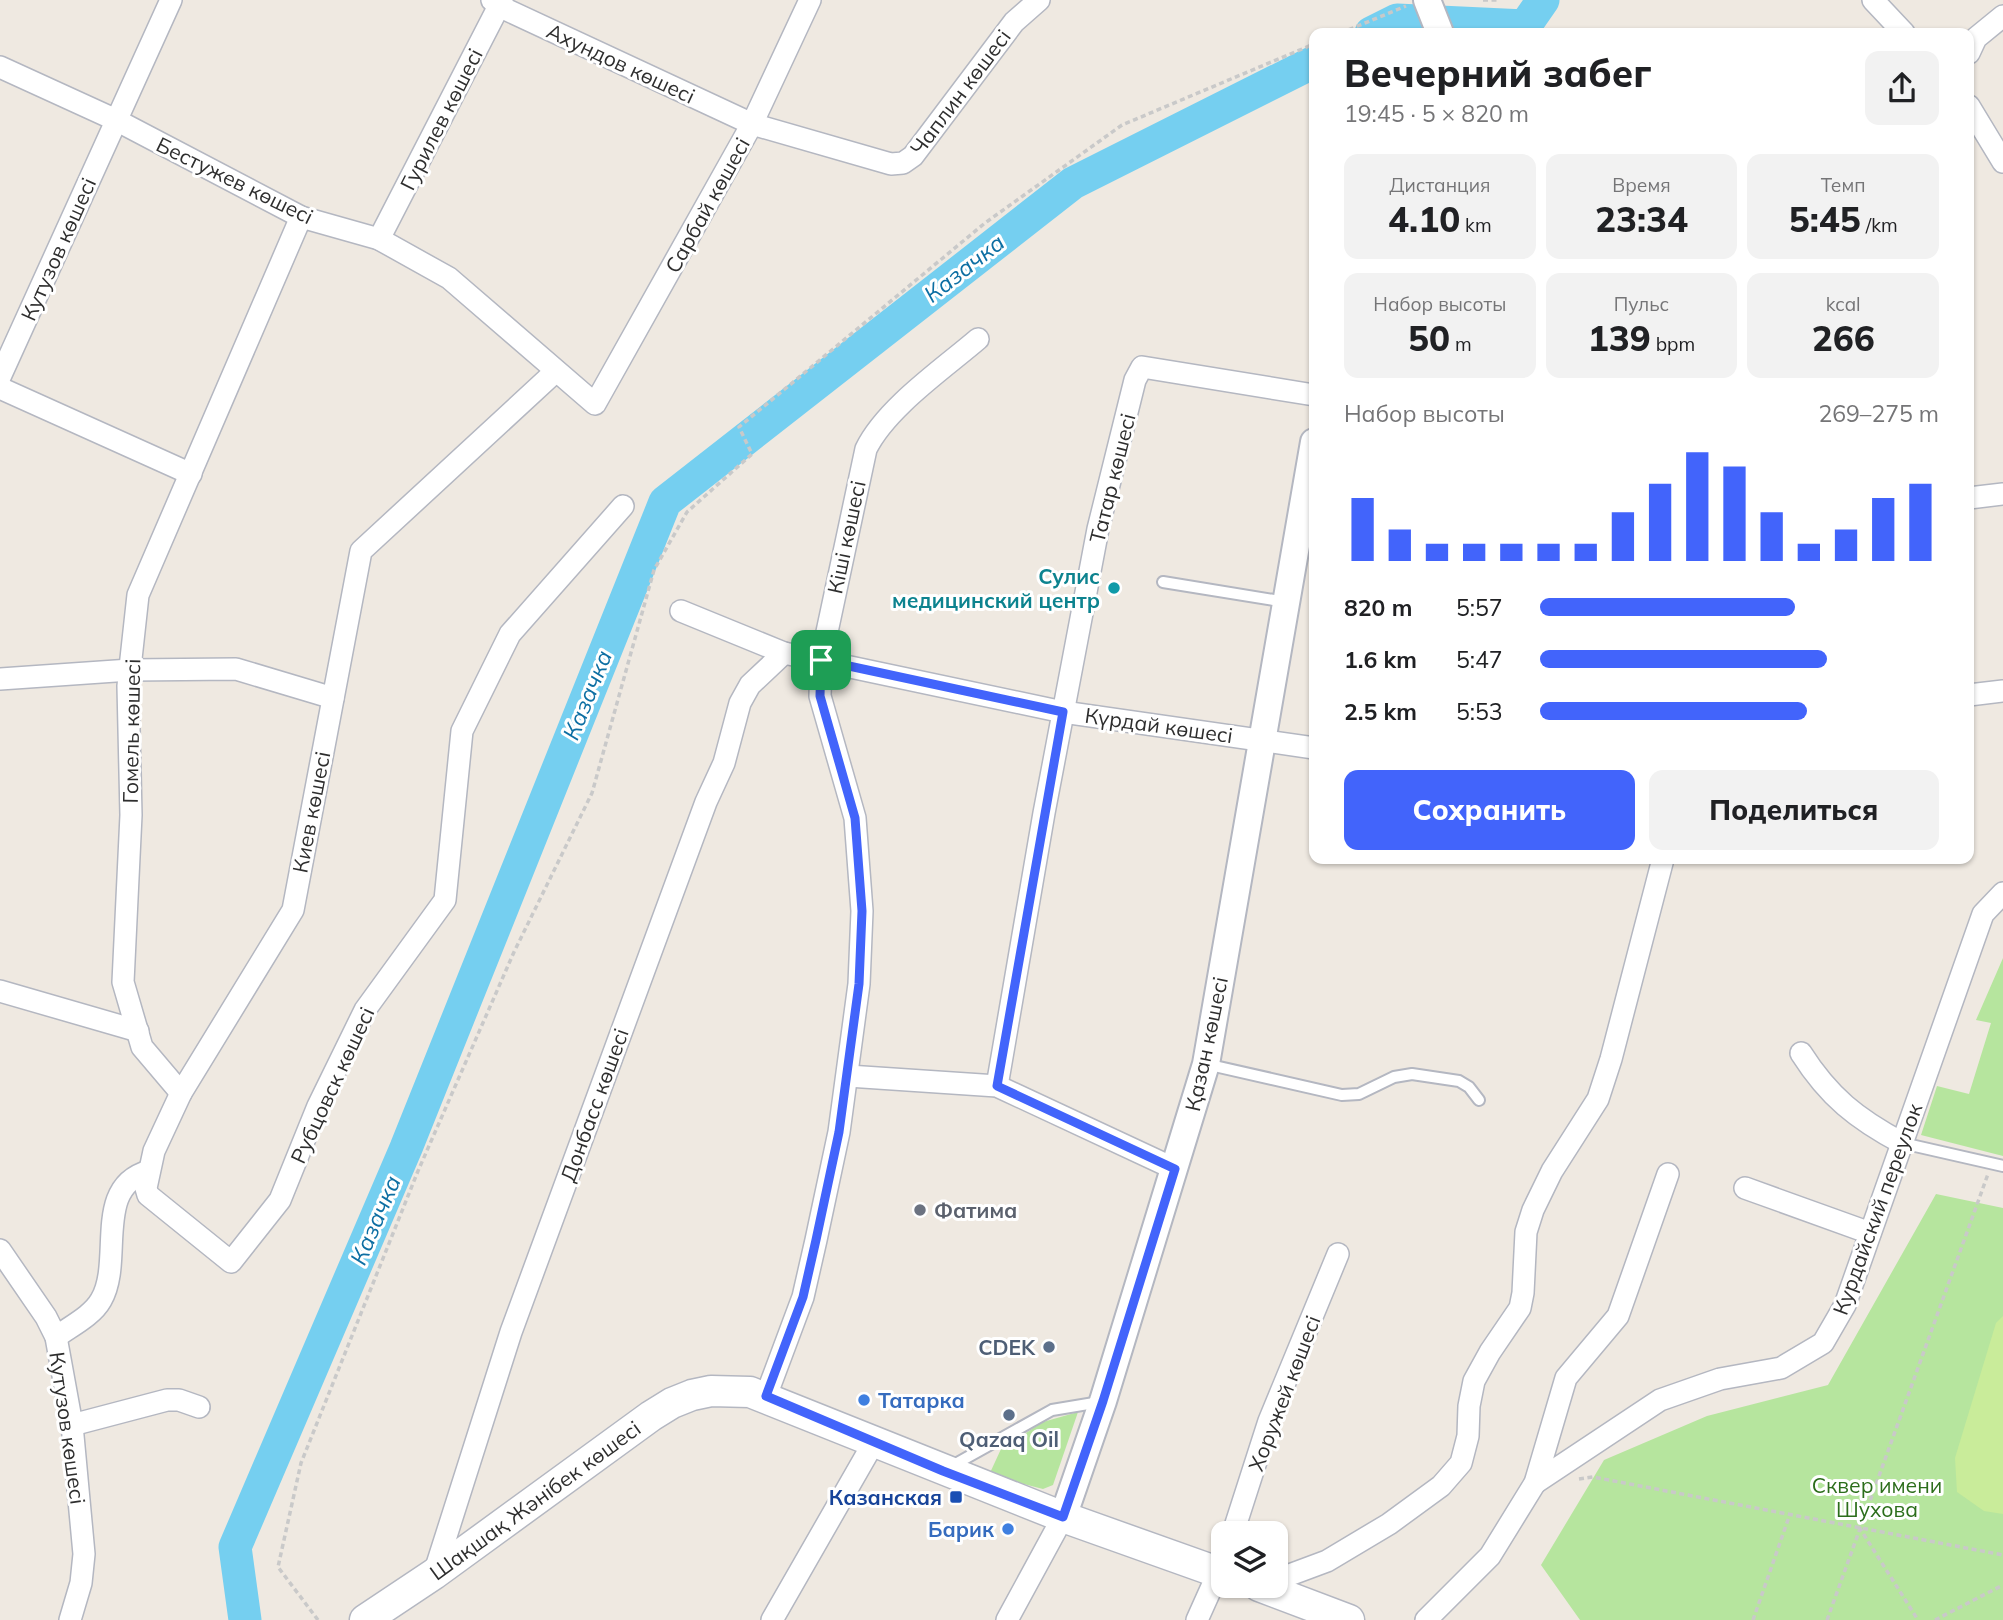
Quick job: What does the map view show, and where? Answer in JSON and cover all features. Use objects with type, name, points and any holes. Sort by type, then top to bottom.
[{"type":"main road","name":"Шақшақ Жәнібек көшесі","points":[[384,1615],[433,1574],[651,1416],[672,1403],[711,1391],[750,1392],[766,1396],[943,1471],[1063,1517],[1211,1566]]},
{"type":"main road","points":[[1288,1597],[1349,1620]]},
{"type":"street","name":"Кутузов көшесі","points":[[0,377],[171,0]]},
{"type":"street","name":"Сарбай көшесі","points":[[595,404],[752,124],[810,0]]},
{"type":"street","name":"Чаплин көшесі","points":[[752,124],[891,164],[903,163],[913,156],[1014,22],[1039,0]]},
{"type":"street","points":[[1873,0],[1899,28]]},
{"type":"street","name":"Ахундов көшесі","points":[[498,1],[505,9],[752,124]]},
{"type":"street","name":"Гурилев көшесі","points":[[379,239],[498,1]]},
{"type":"street","points":[[1418,2],[1436,28]]},
{"type":"street","points":[[1974,42],[2003,16]]},
{"type":"street","name":"Бестужев көшесі","points":[[0,67],[116,120],[301,217],[379,239],[449,278],[595,404]]},
{"type":"street","points":[[1974,114],[2003,162]]},
{"type":"street","name":"Гомель көшесі","points":[[181,1093],[142,1047],[123,982],[131,815],[128,687],[138,595],[301,217]]},
{"type":"street","name":"Кіші көшесі","points":[[766,1396],[803,1297],[839,1132],[859,984],[862,911],[855,818],[820,696],[821,660],[866,449],[873,434],[891,414],[978,339]]},
{"type":"street","name":"Татар көшесі","points":[[997,1086],[1098,529],[1136,380],[1142,366],[1309,394]]},
{"type":"street","name":"Киев көшесі","points":[[149,1171],[154,1151],[181,1093],[293,910],[361,551],[556,371]]},
{"type":"street","points":[[0,388],[191,474]]},
{"type":"street","name":"Қазан көшесі","points":[[1007,1620],[1063,1517],[1103,1401],[1206,1064],[1309,470]]},
{"type":"street","points":[[1974,497],[2003,494]]},
{"type":"street","name":"Рубцовск көшесі","points":[[149,1171],[146,1188],[148,1195],[231,1262],[280,1200],[318,1106],[365,1010],[444,900],[462,731],[510,634],[623,506]]},
{"type":"street","name":"Күрдай көшесі","points":[[681,611],[784,653],[1063,712],[1309,747]]},
{"type":"street","name":"Донбасс көшесі","points":[[433,1574],[511,1332],[706,802],[724,763],[740,703],[750,685],[784,653]]},
{"type":"street","points":[[0,679],[130,670],[236,669],[333,698]]},
{"type":"street","points":[[1974,694],[2003,691]]},
{"type":"street","points":[[1288,1575],[1326,1561],[1389,1524],[1440,1486],[1461,1463],[1468,1436],[1469,1406],[1474,1381],[1520,1308],[1526,1232],[1533,1210],[1552,1171],[1598,1099],[1662,864]]},
{"type":"street","name":"Курдайский переулок","points":[[1535,1483],[1660,1401],[1720,1379],[1781,1368],[1823,1343],[1845,1305],[1983,914],[2003,893]]},
{"type":"street","points":[[0,991],[138,1031]]},
{"type":"street","points":[[1801,1054],[1816,1077],[1843,1106],[1868,1125],[1902,1143]]},
{"type":"street","points":[[848,1076],[997,1086],[1175,1169]]},
{"type":"street","points":[[56,1337],[95,1309],[103,1297],[112,1251],[114,1208],[120,1194],[131,1181],[141,1173],[149,1171]]},
{"type":"street","points":[[1426,1620],[1489,1556],[1535,1483],[1566,1378],[1618,1316],[1668,1174]]},
{"type":"street","points":[[1745,1188],[1870,1233]]},
{"type":"street","name":"Кутузов көшесі","points":[[0,1250],[46,1317],[56,1337],[72,1425],[84,1554],[81,1584],[70,1620]]},
{"type":"street","name":"Хоружей көшесі","points":[[1237,1521],[1269,1421],[1338,1254]]},
{"type":"street","points":[[72,1425],[167,1399],[199,1407]]},
{"type":"street","points":[[772,1620],[874,1442]]},
{"type":"street","points":[[1197,1620],[1211,1592]]},
{"type":"lane","points":[[1163,582],[1286,601]]},
{"type":"lane","points":[[1206,1064],[1342,1095],[1359,1094],[1394,1077],[1412,1074],[1459,1080],[1469,1087],[1479,1100]]},
{"type":"lane","points":[[1902,1143],[1998,1164]]},
{"type":"lane","points":[[943,1471],[1052,1410],[1103,1401]]},
{"type":"path","points":[[1483,0],[1500,0]]},
{"type":"path","points":[[1353,28],[1418,2]]},
{"type":"path","points":[[318,1620],[278,1567],[301,1463],[418,1171],[514,952],[592,793],[654,570],[687,512],[752,454],[739,427],[985,223],[1122,125],[1309,46]]},
{"type":"path","points":[[1827,1620],[1859,1527],[1998,1164]]},
{"type":"path","points":[[1535,1483],[1593,1477],[2003,1555]]},
{"type":"path","points":[[1753,1620],[1790,1514]]},
{"type":"path","points":[[1859,1527],[1918,1620]]},
{"type":"path","points":[[1935,1620],[2003,1585]]},
{"type":"green space","points":[[2003,958],[2003,1156],[1921,1135],[1937,1086],[1969,1094],[1991,1023],[1976,1020]]},
{"type":"green space","name":"Сквер имени Шухова","points":[[1936,1194],[2003,1208],[2003,1620],[1580,1620],[1541,1565],[1604,1460],[1707,1416],[1828,1385]]},
{"type":"green space","points":[[2003,1316],[2003,1514],[1984,1511],[1957,1492],[1955,1458],[1996,1323]]},
{"type":"green space","points":[[1078,1412],[1053,1485],[1043,1489],[989,1475],[1001,1449],[1043,1422]]},
{"type":"waterway","name":"Казачка","points":[[1381,28],[1397,20],[1525,26],[1543,0]]},
{"type":"waterway","name":"Казачка","points":[[245,1620],[235,1547],[406,1148],[665,502],[1073,183],[1309,65]]},
{"type":"place","name":"Сулис медицинский центр","points":[[1114,588]]},
{"type":"place","name":"Фатима","points":[[920,1210]]},
{"type":"place","name":"CDEK","points":[[1049,1347]]},
{"type":"place","name":"Татарка","points":[[864,1400]]},
{"type":"place","name":"Qazaq Oil","points":[[1009,1415]]},
{"type":"place","name":"Казанская","points":[[956,1497]]},
{"type":"place","name":"Барик","points":[[1008,1529]]},
{"type":"route","points":[[821,660],[1063,712],[997,1086],[1175,1169],[1103,1401],[1063,1517],[943,1471],[766,1396],[803,1297],[816,1240],[839,1132],[859,984],[862,911],[855,818],[820,696],[821,660]]}]
